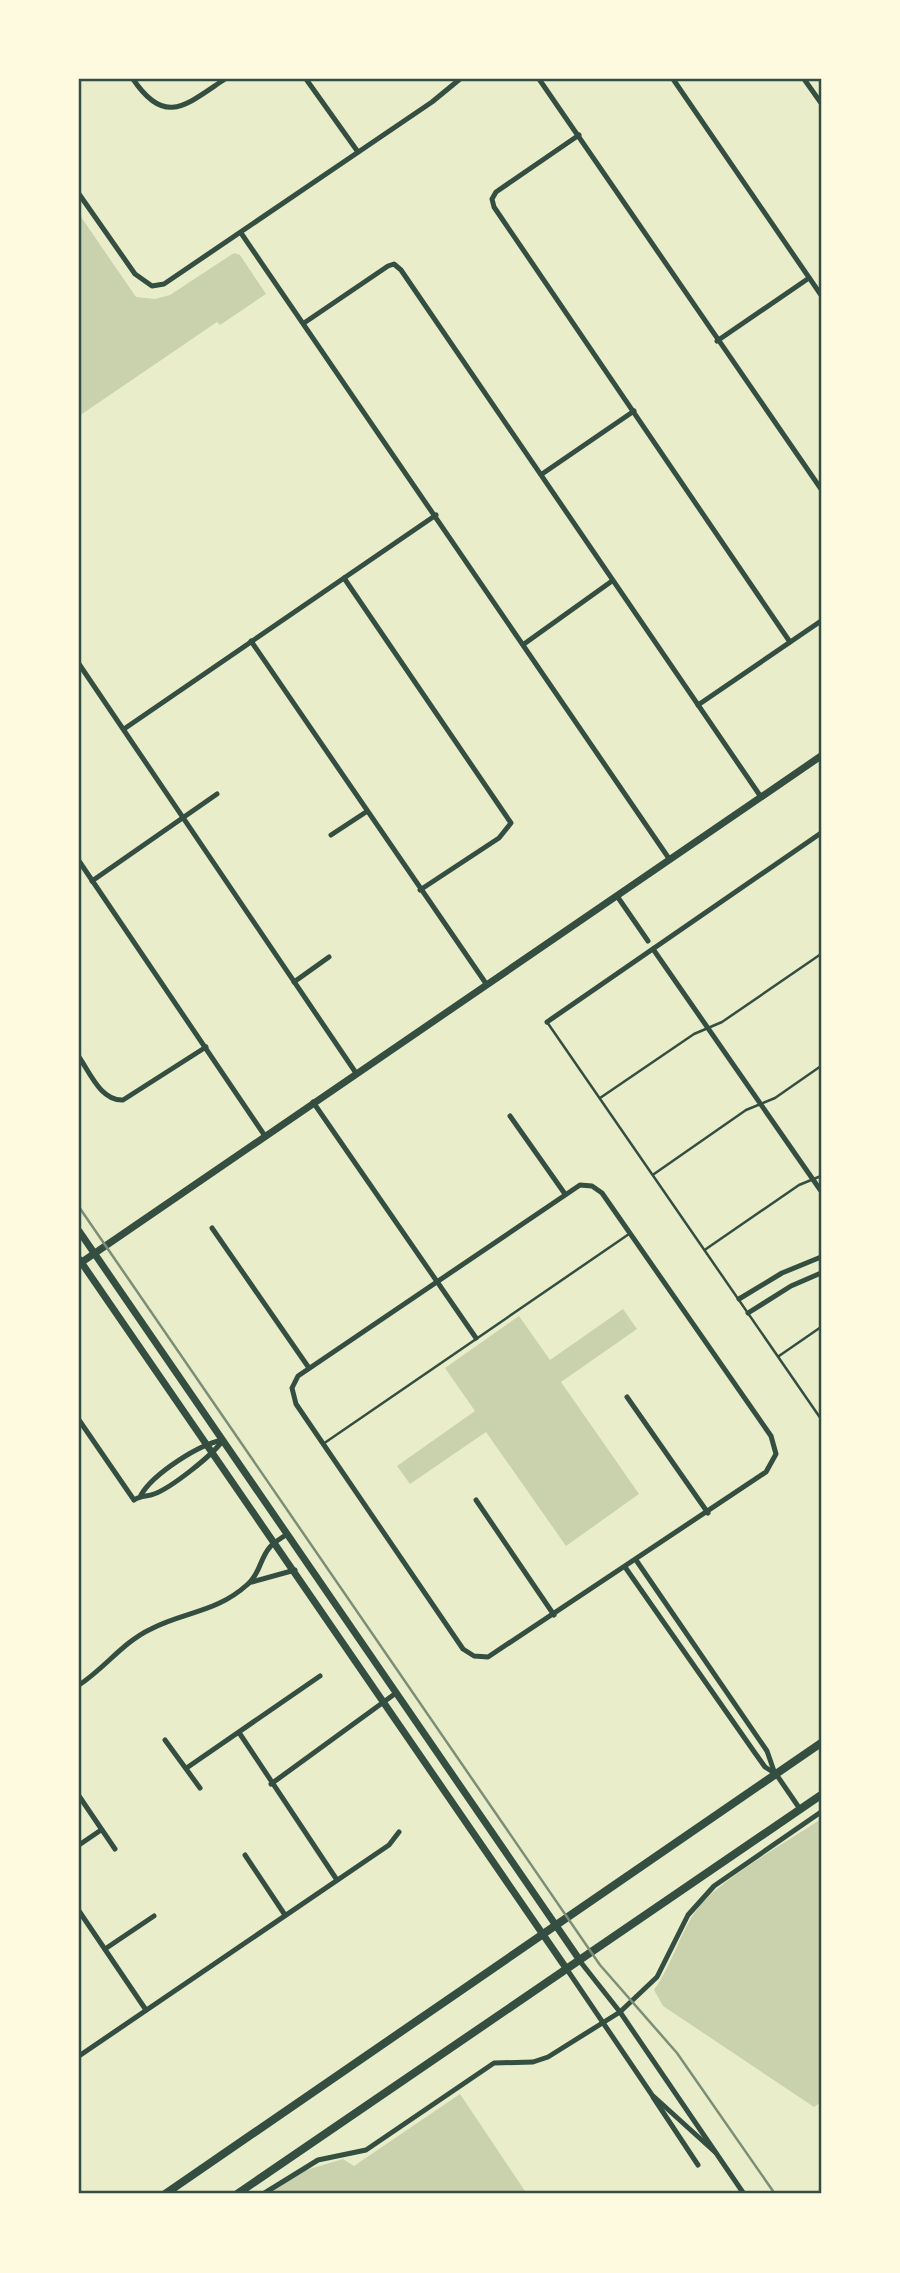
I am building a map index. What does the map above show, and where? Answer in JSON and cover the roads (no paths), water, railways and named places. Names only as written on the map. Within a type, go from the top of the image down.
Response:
[{"type":"main road","points":[[165,2194],[821,1743]]},
{"type":"main road","points":[[237,2194],[821,1795]]},
{"type":"street","points":[[133,79],[148,100],[158,107],[172,108],[193,100],[225,79]]},
{"type":"street","points":[[306,79],[358,152]]},
{"type":"street","points":[[79,194],[135,274],[152,286],[169,282],[460,79]]},
{"type":"street","points":[[540,79],[717,341],[821,489]]},
{"type":"street","points":[[673,79],[821,295]]},
{"type":"street","points":[[804,79],[821,103]]},
{"type":"street","points":[[579,135],[496,192],[492,199],[496,211],[790,642]]},
{"type":"street","points":[[241,233],[670,860]]},
{"type":"street","points":[[304,323],[388,266],[394,264],[407,276],[761,797]]},
{"type":"street","points":[[717,341],[809,278]]},
{"type":"street","points":[[542,474],[634,411]]},
{"type":"street","points":[[124,729],[436,515]]},
{"type":"street","points":[[344,578],[511,823],[499,838],[420,890]]},
{"type":"street","points":[[524,643],[612,580]]},
{"type":"street","points":[[698,705],[821,621]]},
{"type":"street","points":[[251,641],[486,985]]},
{"type":"street","points":[[79,664],[356,1073]]},
{"type":"street","points":[[698,2165],[295,1570],[80,1262],[821,756]]},
{"type":"street","points":[[92,881],[216,794]]},
{"type":"street","points":[[331,835],[366,812]]},
{"type":"street","points":[[547,1022],[821,833]]},
{"type":"street","points":[[79,861],[265,1136]]},
{"type":"street","points":[[617,896],[648,941]]},
{"type":"street","points":[[653,949],[821,1191]]},
{"type":"street","points":[[294,982],[329,957]]},
{"type":"street","points":[[79,1057],[103,1093],[115,1101],[123,1100],[205,1047]]},
{"type":"street","points":[[313,1102],[476,1338]]},
{"type":"street","points":[[510,1116],[565,1194]]},
{"type":"street","points":[[583,1185],[598,1190],[775,1444],[775,1460],[766,1472],[708,1513],[488,1657],[467,1652],[296,1404],[292,1392],[295,1380],[309,1368],[565,1194],[583,1185]]},
{"type":"street","points":[[212,1228],[309,1368]]},
{"type":"street","points":[[79,1231],[579,1959],[620,2012],[744,2194]]},
{"type":"street","points":[[739,1300],[782,1272],[821,1257]]},
{"type":"street","points":[[748,1313],[791,1286],[821,1273]]},
{"type":"street","points":[[627,1397],[708,1513]]},
{"type":"street","points":[[79,1420],[134,1500],[147,1485],[207,1443],[223,1440]]},
{"type":"street","points":[[141,1495],[154,1495],[214,1453],[223,1440]]},
{"type":"street","points":[[476,1500],[554,1615]]},
{"type":"street","points":[[249,1584],[260,1569],[269,1548],[287,1534]]},
{"type":"street","points":[[636,1560],[767,1751],[776,1774],[800,1810]]},
{"type":"street","points":[[625,1567],[765,1767],[776,1774]]},
{"type":"street","points":[[79,1685],[107,1665],[134,1639],[159,1625],[214,1608],[249,1584],[295,1570]]},
{"type":"street","points":[[188,1768],[320,1676]]},
{"type":"street","points":[[271,1784],[396,1693]]},
{"type":"street","points":[[240,1734],[337,1880]]},
{"type":"street","points":[[165,1740],[200,1788]]},
{"type":"street","points":[[79,1796],[114,1849]]},
{"type":"street","points":[[263,2194],[318,2160],[366,2150],[494,2063],[533,2062],[548,2057],[604,2023],[620,2012],[657,1977],[699,1899],[713,1886],[821,1812]]},
{"type":"street","points":[[79,1845],[101,1830]]},
{"type":"street","points":[[79,2056],[389,1845],[399,1832]]},
{"type":"street","points":[[245,1855],[285,1915]]},
{"type":"street","points":[[79,1911],[146,2010]]},
{"type":"street","points":[[105,1950],[153,1916]]},
{"type":"street","points":[[652,2095],[715,2152]]},
{"type":"lane","points":[[600,1098],[694,1034],[722,1022],[821,954]]},
{"type":"lane","points":[[547,1022],[821,1419]]},
{"type":"lane","points":[[652,1174],[746,1110],[821,1066]]},
{"type":"lane","points":[[705,1250],[799,1185],[821,1176]]},
{"type":"lane","points":[[323,1444],[630,1233]]},
{"type":"lane","points":[[779,1356],[821,1327]]},
{"type":"railway","points":[[79,1207],[600,1965],[677,2053],[775,2194]]}]
